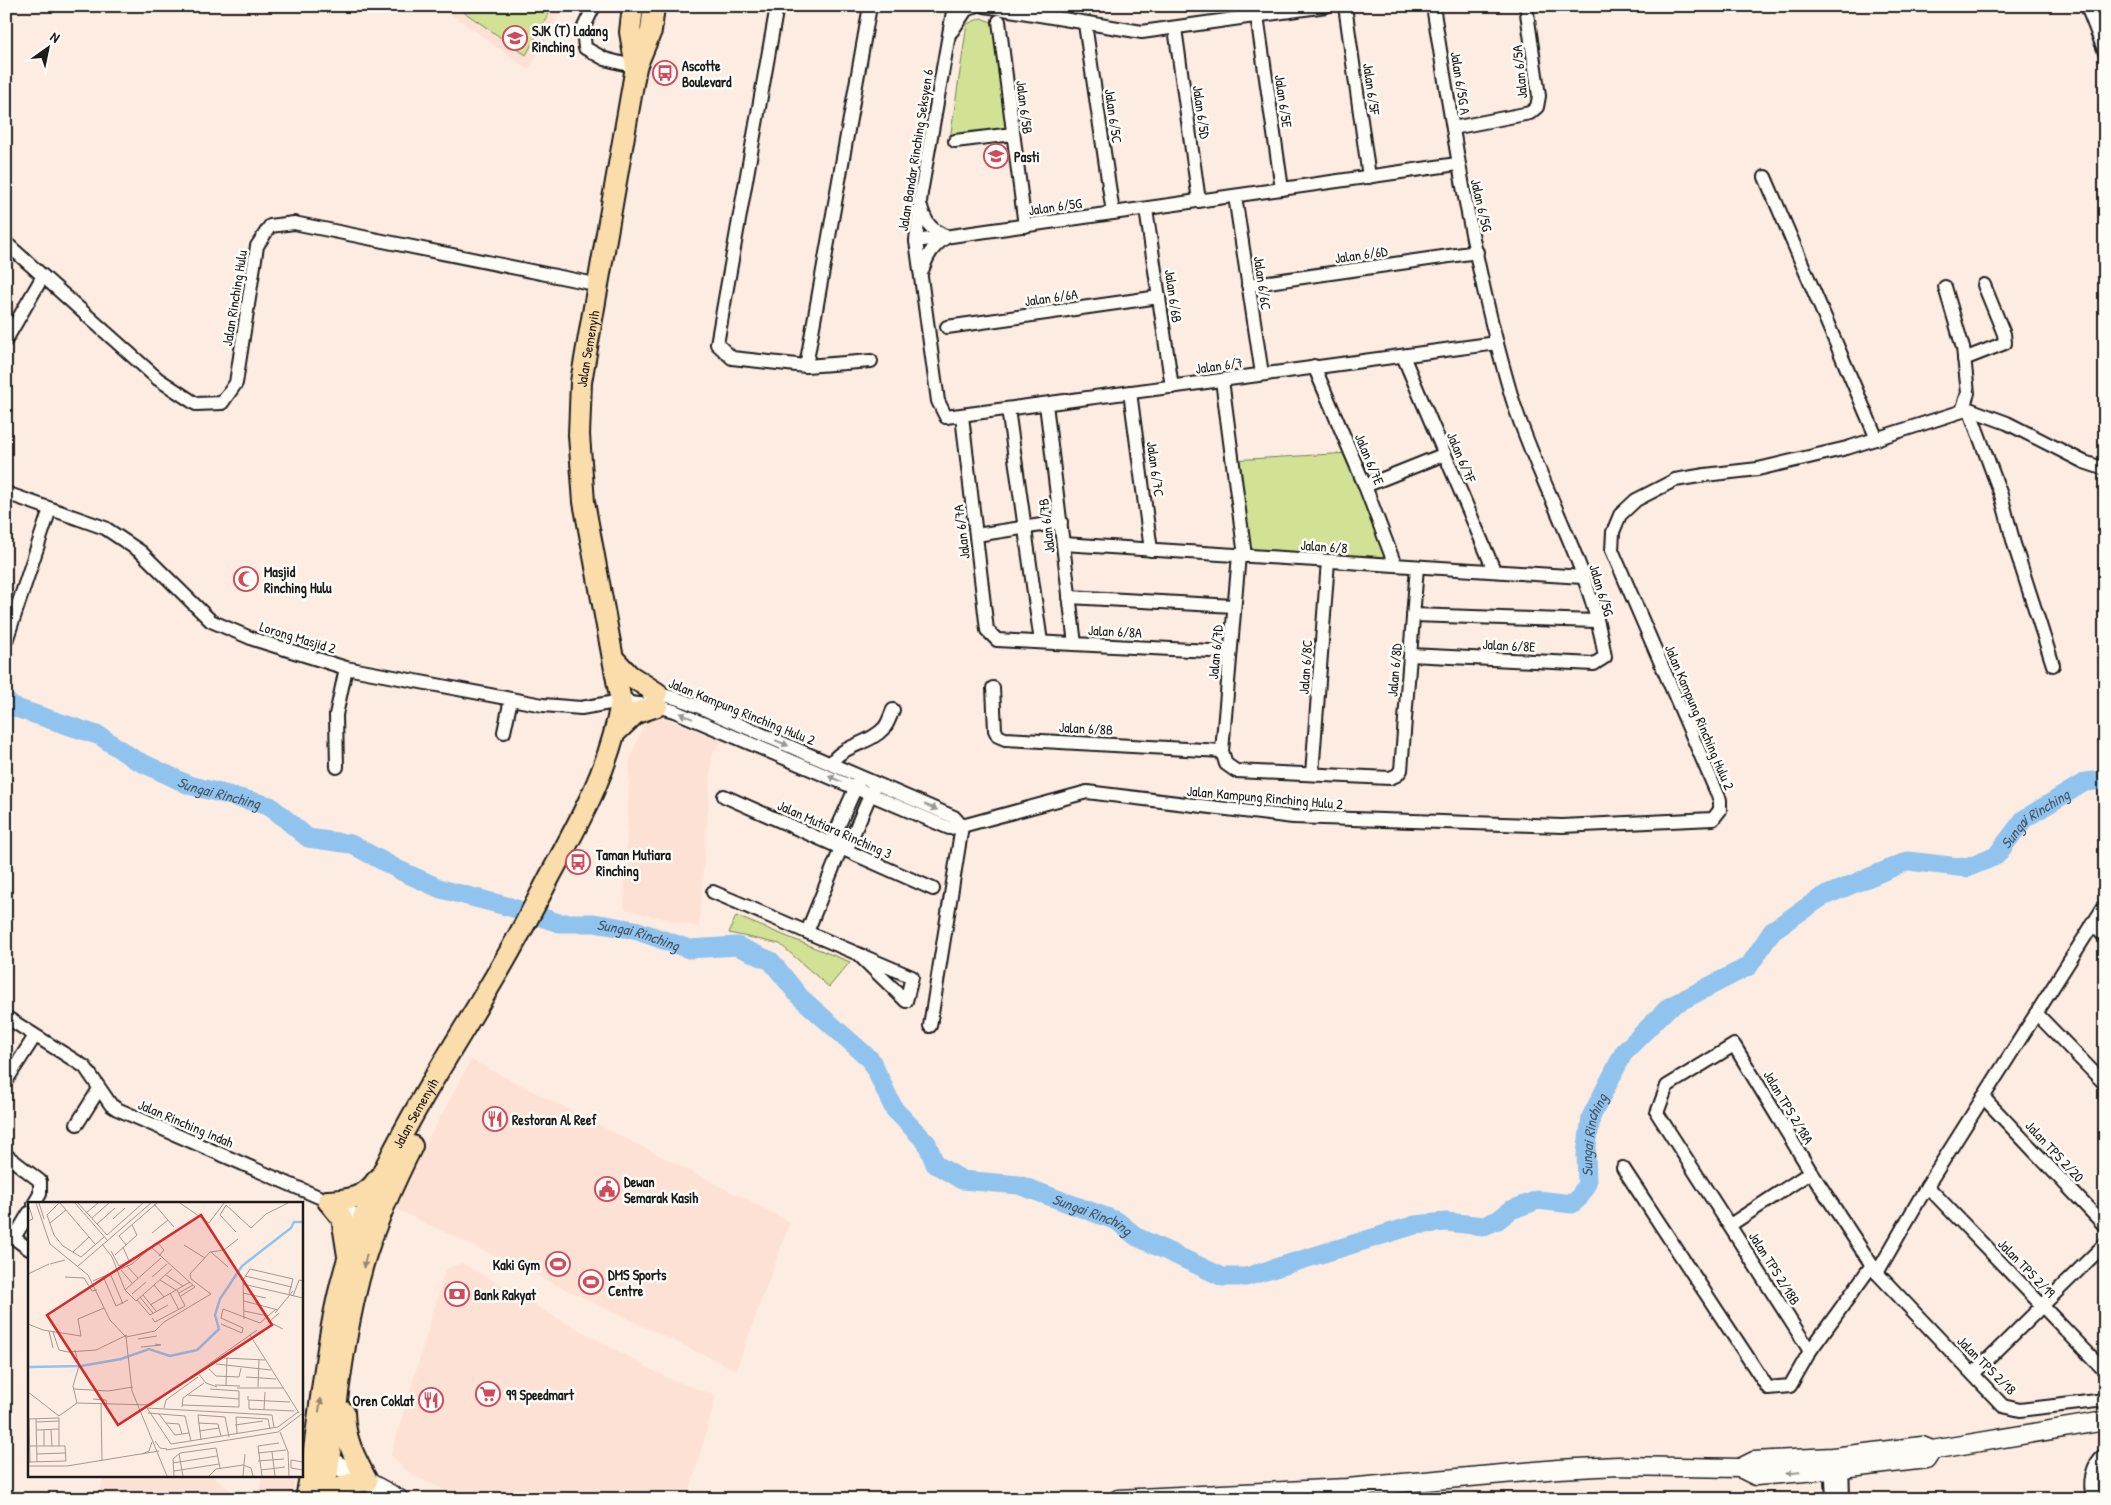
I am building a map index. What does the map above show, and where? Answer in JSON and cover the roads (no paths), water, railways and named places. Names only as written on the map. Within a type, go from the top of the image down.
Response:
[{"type":"main road","name":"Jalan Semenyih","points":[[633,6],[630,32],[636,67]]},
{"type":"main road","name":"Jalan Semenyih","points":[[324,1499],[314,1455],[343,1370],[350,1323],[364,1262],[370,1222],[387,1165],[453,1044],[522,931],[588,804],[607,758],[614,732],[616,702],[614,659],[584,502],[579,435],[581,382],[600,285],[636,67],[651,31],[654,6]]},
{"type":"main road","name":"Jalan Semenyih","points":[[607,758],[616,702],[608,632]]},
{"type":"main road","points":[[614,659],[657,700],[636,713],[614,732]]},
{"type":"main road","name":"Jalan Semenyih","points":[[306,1499],[334,1324],[348,1260],[370,1222],[387,1199],[464,1046],[494,978]]},
{"type":"main road","points":[[348,1260],[338,1200],[370,1191],[387,1165]]},
{"type":"main road","points":[[330,1499],[335,1490],[344,1484],[367,1481],[348,1444],[345,1433],[343,1370]]},
{"type":"street","points":[[594,6],[583,29],[586,48],[605,59],[636,67]]},
{"type":"street","points":[[777,6],[717,344],[732,358],[806,366],[871,361]]},
{"type":"street","points":[[806,366],[870,6]]},
{"type":"street","name":"Jalan Bandar Rinching Seksyen 6","points":[[946,417],[938,401],[916,241],[920,205],[954,6]]},
{"type":"street","points":[[948,38],[966,10],[975,6]]},
{"type":"street","points":[[985,6],[1142,32],[1326,6]]},
{"type":"street","name":"Jalan 6/5F","points":[[1345,6],[1369,177]]},
{"type":"street","name":"Jalan 6/5G A","points":[[1433,6],[1457,164]]},
{"type":"street","name":"Jalan 6/5A","points":[[1453,128],[1530,113],[1536,107],[1539,96],[1526,6]]},
{"type":"street","points":[[2087,6],[2105,52]]},
{"type":"street","name":"Jalan 6/5E","points":[[1257,16],[1282,189]]},
{"type":"street","name":"Jalan 6/5B","points":[[999,21],[1025,226]]},
{"type":"street","name":"Jalan 6/5C","points":[[1085,24],[1113,213]]},
{"type":"street","name":"Jalan 6/5D","points":[[1175,28],[1199,201]]},
{"type":"street","points":[[955,141],[1013,134]]},
{"type":"street","name":"Jalan 6/5G","points":[[916,241],[1457,164],[1497,343],[1513,400],[1583,577],[1604,657]]},
{"type":"street","points":[[1765,177],[1877,438]]},
{"type":"street","name":"Jalan 6/6C","points":[[1235,196],[1262,374]]},
{"type":"street","points":[[920,205],[925,222],[934,231],[948,237]]},
{"type":"street","name":"Jalan 6/6B","points":[[1146,208],[1172,387]]},
{"type":"street","name":"Jalan Rinching Hulu","points":[[6,243],[158,379],[196,404],[222,403],[236,383],[257,246],[270,226],[294,223],[600,285]]},
{"type":"street","points":[[921,274],[927,256],[934,245],[948,237]]},
{"type":"street","name":"Jalan 6/6D","points":[[1248,285],[1477,252]]},
{"type":"street","points":[[6,340],[43,276]]},
{"type":"street","points":[[1964,359],[2005,343],[2004,334],[1984,285]]},
{"type":"street","points":[[1945,287],[1964,359],[1968,393],[1965,410],[2001,495],[2014,544],[2053,665]]},
{"type":"street","name":"Jalan 6/6A","points":[[947,327],[1159,297]]},
{"type":"street","name":"Jalan 6/7","points":[[946,417],[1008,410],[1314,366],[1497,343]]},
{"type":"street","name":"Jalan 6/7F","points":[[1403,356],[1494,570]]},
{"type":"street","name":"Jalan 6/7E","points":[[1314,366],[1365,486],[1395,565]]},
{"type":"street","name":"Jalan 6/7D","points":[[1222,380],[1242,555],[1234,606],[1222,751]]},
{"type":"street","name":"Jalan 6/7C","points":[[1130,392],[1151,550]]},
{"type":"street","name":"Jalan 6/7B","points":[[1046,404],[1075,644]]},
{"type":"street","points":[[1008,410],[1041,642]]},
{"type":"street","points":[[1965,410],[2007,423],[2084,462],[2105,469]]},
{"type":"street","name":"Jalan Kampung Rinching Hulu 2","points":[[657,700],[872,789],[954,817],[962,826],[1087,792],[1293,817],[1562,826],[1713,819],[1720,810],[1720,800],[1612,550],[1613,532],[1620,515],[1636,500],[1676,480],[1705,474],[1758,469],[1877,438],[1965,410]]},
{"type":"street","name":"Jalan 6/7A","points":[[962,416],[988,630],[997,640]]},
{"type":"street","points":[[1365,486],[1445,454]]},
{"type":"street","name":"Lorong Masjid 2","points":[[6,493],[105,528],[141,552],[211,620],[253,639],[346,668],[511,700],[581,708],[616,702]]},
{"type":"street","points":[[6,641],[50,509]]},
{"type":"street","points":[[976,536],[1025,526],[1060,522]]},
{"type":"street","name":"Jalan 6/8","points":[[1063,544],[1583,577]]},
{"type":"street","name":"Jalan 6/8C","points":[[1312,774],[1328,561]]},
{"type":"street","name":"Jalan 6/8D","points":[[1312,774],[1390,778],[1397,776],[1401,770],[1417,566]]},
{"type":"street","points":[[1069,597],[1234,606]]},
{"type":"street","points":[[1414,614],[1596,621]]},
{"type":"street","name":"Jalan 6/8A","points":[[997,640],[1230,652]]},
{"type":"street","name":"Jalan 6/8E","points":[[1410,655],[1594,664],[1604,657]]},
{"type":"street","points":[[337,767],[336,715],[346,668]]},
{"type":"street","name":"Jalan 6/8B","points":[[993,688],[995,730],[998,736],[1005,739],[1222,751]]},
{"type":"street","points":[[504,732],[511,700]]},
{"type":"street","name":"Jalan Kampung Rinching Hulu 2","points":[[616,702],[657,700],[690,704],[831,764],[858,782]]},
{"type":"street","points":[[831,764],[836,754],[863,743],[884,728],[893,710]]},
{"type":"street","points":[[1222,751],[1226,764],[1236,771],[1312,774]]},
{"type":"street","points":[[841,848],[834,836],[858,782]]},
{"type":"street","points":[[807,932],[841,848],[850,844],[872,789]]},
{"type":"street","name":"Jalan Mutiara Rinching 3","points":[[724,796],[934,889]]},
{"type":"street","points":[[930,1026],[962,826]]},
{"type":"street","points":[[713,892],[858,954]]},
{"type":"street","points":[[1623,1168],[1768,1388],[1790,1386],[1810,1351],[1874,1269],[2105,905]]},
{"type":"street","points":[[2092,923],[2105,937]]},
{"type":"street","points":[[2036,1013],[2105,1084]]},
{"type":"street","name":"Jalan Rinching Indah","points":[[6,1017],[85,1067],[99,1089],[117,1109],[338,1200],[370,1222]]},
{"type":"street","points":[[6,1081],[35,1036]]},
{"type":"street","name":"Jalan TPS 2/18A","points":[[1657,1112],[1667,1086],[1734,1045],[1811,1172],[1874,1269]]},
{"type":"street","points":[[77,1124],[99,1089]]},
{"type":"street","name":"Jalan TPS 2/20","points":[[1983,1097],[2105,1226]]},
{"type":"street","name":"Jalan TPS 2/18B","points":[[1657,1112],[1810,1351]]},
{"type":"street","points":[[6,1155],[40,1181],[40,1194],[35,1202]]},
{"type":"street","points":[[1730,1225],[1811,1172]]},
{"type":"street","name":"Jalan TPS 2/19","points":[[1927,1186],[2044,1306],[2105,1372]]},
{"type":"street","points":[[28,1214],[10,1235],[28,1248]]},
{"type":"street","points":[[1973,1374],[2105,1244]]},
{"type":"street","name":"Jalan TPS 2/18","points":[[1874,1269],[2003,1406],[2020,1410],[2105,1400]]},
{"type":"street","points":[[1118,1499],[1347,1488],[1558,1469],[1618,1466],[1740,1468],[1756,1476],[1836,1463],[1904,1455],[1926,1459],[1932,1450],[2105,1420]]},
{"type":"street","points":[[314,1455],[399,1499]]},
{"type":"street","points":[[2094,1499],[2090,1488],[2101,1457]]},
{"type":"street","points":[[1833,1499],[1836,1463]]},
{"type":"street","points":[[1836,1463],[1842,1499]]},
{"type":"waterway","name":"Sungai Rinching","points":[[6,701],[13,707],[100,736],[134,759],[189,785],[270,806],[308,838],[351,844],[399,870],[441,889],[510,907],[559,923],[594,923],[635,930],[689,949],[737,946],[771,961],[800,997],[871,1060],[894,1109],[927,1143],[935,1164],[962,1180],[1019,1185],[1117,1221],[1137,1237],[1223,1277],[1246,1277],[1415,1225],[1446,1222],[1484,1226],[1498,1220],[1511,1210],[1538,1200],[1572,1204],[1579,1198],[1587,1183],[1586,1154],[1591,1117],[1624,1052],[1669,1007],[1749,966],[1773,930],[1822,897],[1908,861],[1967,868],[1996,856],[2024,819],[2085,782],[2105,780]]},
{"type":"place","name":"SJK (T) Ladang Rinching","points":[[515,38]]},
{"type":"place","name":"Ascotte Boulevard","points":[[665,73]]},
{"type":"place","name":"Pasti","points":[[996,156]]},
{"type":"place","name":"Masjid Rinching Hulu","points":[[246,579]]},
{"type":"place","name":"Taman Mutiara Rinching","points":[[578,862]]},
{"type":"place","name":"Restoran Al Reef","points":[[495,1119]]},
{"type":"place","name":"Dewan Semarak Kasih","points":[[607,1189]]},
{"type":"place","name":"Kaki Gym","points":[[558,1264]]},
{"type":"place","name":"DMS Sports Centre","points":[[591,1282]]},
{"type":"place","name":"Bank Rakyat","points":[[457,1294]]},
{"type":"place","name":"99 Speedmart","points":[[488,1394]]},
{"type":"place","name":"Oren Coklat","points":[[431,1400]]}]
